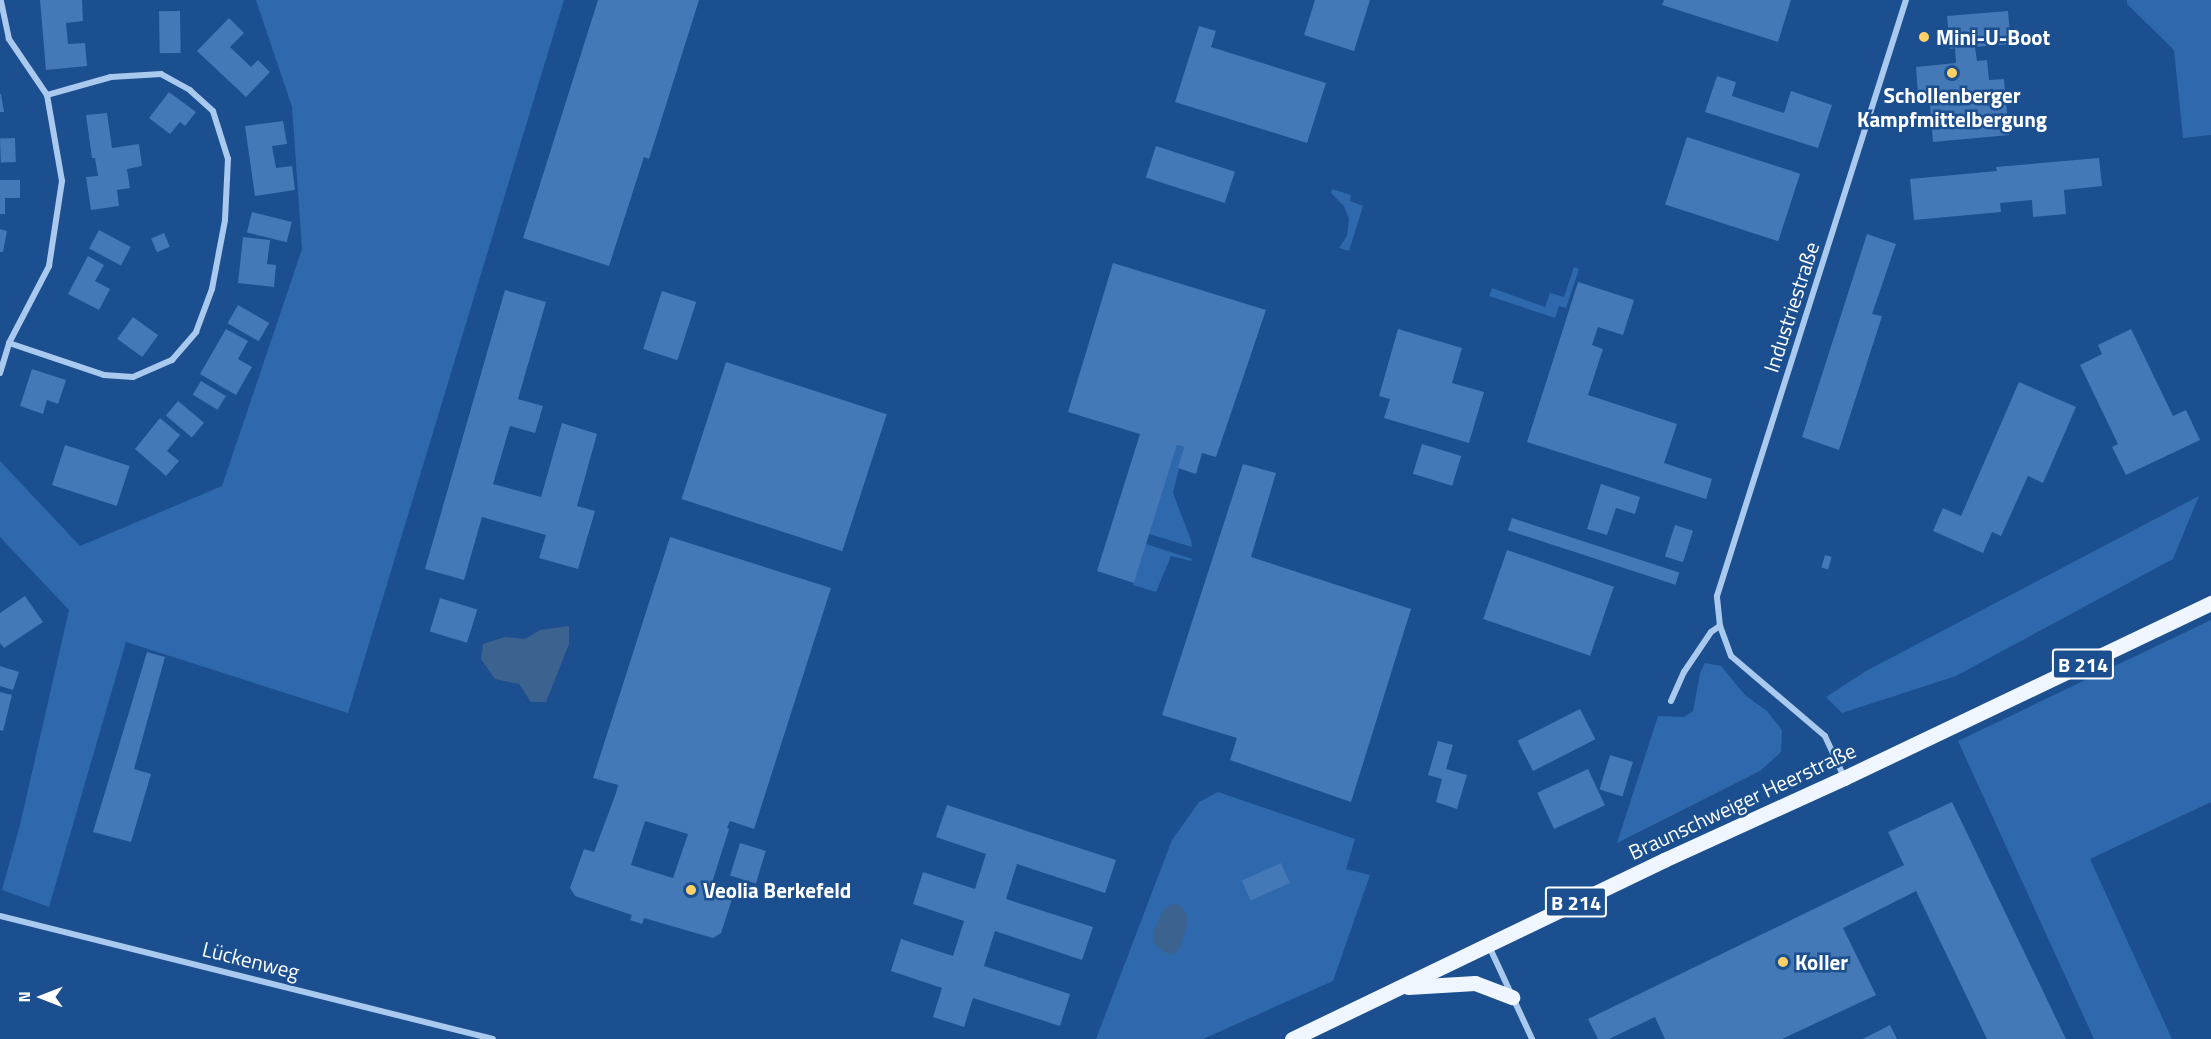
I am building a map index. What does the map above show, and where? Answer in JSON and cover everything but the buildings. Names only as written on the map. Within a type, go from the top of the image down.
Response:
[{"type":"main road","name":"Braunschweiger Heerstraße","points":[[1292,1039],[1664,860],[1844,778],[2211,603]]},
{"type":"main road","points":[[1396,988],[1475,983],[1512,997]]},
{"type":"street","points":[[0,373],[9,343],[48,266],[62,181],[47,95],[9,39],[1,0]]},
{"type":"street","name":"Industriestraße","points":[[1844,778],[1826,736],[1731,656],[1720,626],[1717,596],[1906,0]]},
{"type":"street","points":[[9,343],[104,375],[133,377],[172,360],[196,332],[212,289],[225,220],[228,159],[213,111],[190,90],[161,74],[111,76],[47,95]]},
{"type":"street","points":[[1671,701],[1684,672],[1711,632],[1720,626]]},
{"type":"street","name":"Lückenweg","points":[[0,916],[493,1039]]},
{"type":"street","points":[[1488,944],[1532,1039]]},
{"type":"shaded area","points":[[256,0],[564,0],[348,713],[126,642],[49,907],[2,890],[20,825],[69,610],[0,537],[0,461],[80,546],[222,486],[302,249],[292,107]]},
{"type":"shaded area","points":[[2127,0],[2211,0],[2211,135],[2183,138],[2174,50],[2127,4]]},
{"type":"shaded area","points":[[1332,189],[1351,195],[1350,201],[1363,206],[1349,251],[1339,248],[1347,236],[1349,219],[1344,206],[1331,193]]},
{"type":"shaded area","points":[[1574,267],[1579,269],[1566,308],[1559,306],[1555,318],[1489,296],[1492,288],[1545,307],[1550,293],[1564,297]]},
{"type":"shaded area","points":[[1177,445],[1184,447],[1173,493],[1192,547],[1149,534]]},
{"type":"shaded area","points":[[2199,496],[2173,559],[1956,676],[1842,713],[1826,697],[1866,671]]},
{"type":"shaded area","points":[[1146,544],[1192,559],[1191,561],[1171,556],[1156,592],[1133,585]]},
{"type":"shaded area","points":[[2211,620],[2211,802],[2090,859],[2172,1039],[2094,1039],[1958,741]]},
{"type":"shaded area","points":[[569,626],[569,644],[546,702],[531,702],[519,684],[495,679],[481,659],[483,644],[505,637],[525,639],[540,630]]},
{"type":"shaded area","points":[[1705,663],[1721,666],[1745,695],[1767,711],[1782,730],[1781,752],[1760,771],[1617,843],[1658,716],[1684,717],[1693,711],[1700,673]]},
{"type":"shaded area","points":[[1218,792],[1355,839],[1346,869],[1370,875],[1333,981],[1203,1039],[1096,1039],[1172,840],[1199,802]]},
{"type":"shaded area","points":[[1174,903],[1182,907],[1187,915],[1187,925],[1181,946],[1174,954],[1167,954],[1154,944],[1153,933],[1163,910]]},
{"type":"place","name":"Mini-U-Boot","points":[[1924,37]]},
{"type":"place","name":"Schollenberger Kampfmittelbergung","points":[[1952,73]]},
{"type":"place","name":"Veolia Berkefeld","points":[[691,890]]},
{"type":"place","name":"Koller","points":[[1783,962]]}]
